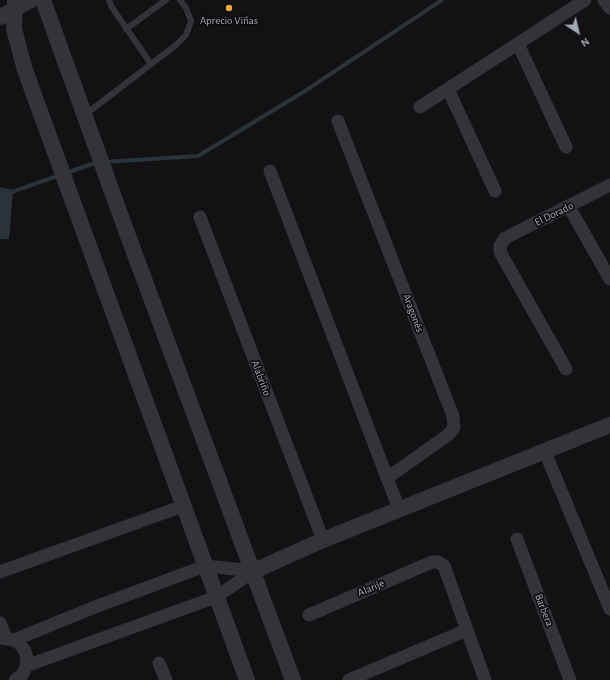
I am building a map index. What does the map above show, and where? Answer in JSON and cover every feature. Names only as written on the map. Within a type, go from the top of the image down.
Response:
[{"type":"street","points":[[31,0],[10,9],[25,70],[247,680]]},
{"type":"street","points":[[43,0],[84,115],[254,571],[293,680]]},
{"type":"street","points":[[420,107],[585,0]]},
{"type":"street","points":[[604,0],[610,8]]},
{"type":"street","points":[[518,44],[566,147]]},
{"type":"street","points":[[448,89],[495,191]]},
{"type":"street","name":"Aragonés","points":[[338,121],[453,416],[454,428],[448,435],[387,478]]},
{"type":"street","points":[[270,172],[399,509]]},
{"type":"street","name":"El Dorado","points":[[566,369],[500,252],[500,246],[505,238],[570,207],[610,185]]},
{"type":"street","points":[[570,207],[610,279]]},
{"type":"street","name":"Alabriño","points":[[200,217],[323,540]]},
{"type":"street","points":[[26,666],[216,598],[254,571],[323,540],[610,425]]},
{"type":"street","points":[[545,452],[610,609]]},
{"type":"street","points":[[0,572],[183,506]]},
{"type":"street","name":"Barbera","points":[[517,539],[570,680]]},
{"type":"street","name":"Alarije","points":[[310,615],[432,562],[438,562],[444,566],[467,630]]},
{"type":"street","points":[[7,638],[205,566],[254,571]]},
{"type":"street","points":[[0,623],[7,638],[20,644],[25,651],[27,658],[26,666],[22,674],[15,680]]},
{"type":"street","points":[[349,680],[467,630],[485,680]]},
{"type":"street","points":[[159,663],[166,680]]},
{"type":"lane","points":[[109,0],[111,6],[126,29],[151,64]]},
{"type":"lane","points":[[126,29],[166,0]]},
{"type":"lane","points":[[84,115],[151,64],[186,35],[191,21],[186,8],[180,0]]},
{"type":"shaded area","points":[[0,187],[13,190],[9,239],[0,239]]},
{"type":"waterway","points":[[104,162],[198,156],[305,91],[442,0]]},
{"type":"waterway","points":[[66,173],[98,162]]},
{"type":"waterway","points":[[0,196],[60,175]]},
{"type":"place","name":"Aprecio Viñas","points":[[229,8]]}]
